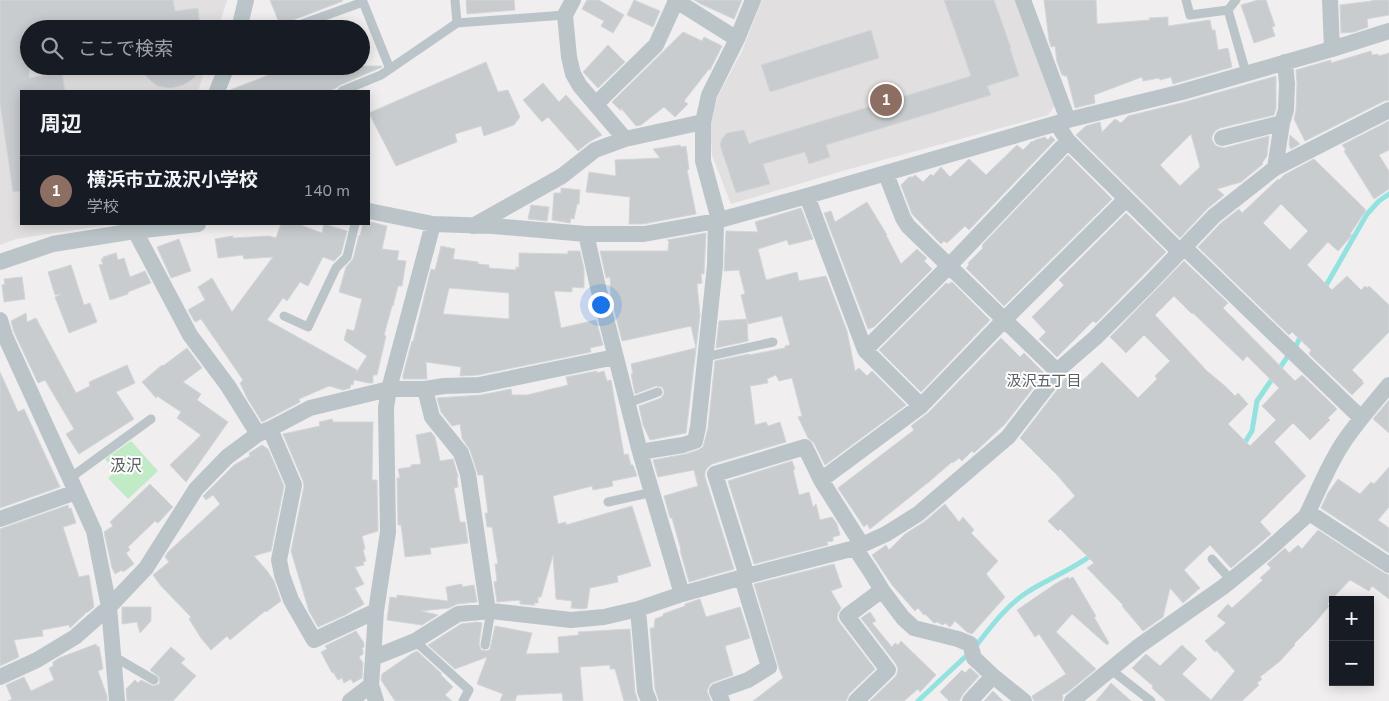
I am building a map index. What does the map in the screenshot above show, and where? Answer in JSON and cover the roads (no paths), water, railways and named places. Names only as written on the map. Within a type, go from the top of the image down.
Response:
[{"type":"street","points":[[240,20],[246,0]]},
{"type":"street","points":[[573,0],[565,15],[569,58],[573,74],[580,86],[625,139]]},
{"type":"street","points":[[596,104],[656,45],[676,0],[737,38]]},
{"type":"street","points":[[640,452],[683,446],[695,440],[698,427],[715,265],[717,220],[703,161],[703,122],[709,95],[753,0]]},
{"type":"street","points":[[1023,0],[1068,141],[1126,199],[1361,418]]},
{"type":"street","points":[[1330,0],[1332,49]]},
{"type":"street","points":[[370,211],[433,224],[493,226],[586,234],[644,234],[717,220],[807,196],[1063,122],[1182,92],[1389,31]]},
{"type":"street","points":[[1275,168],[1282,123],[1286,110],[1287,84],[1285,62]]},
{"type":"street","points":[[217,90],[223,75]]},
{"type":"street","points":[[373,658],[415,641],[458,614],[489,611],[571,620],[604,617],[858,546],[886,534],[918,514],[1008,437],[1058,371],[1108,324],[1214,216],[1275,168],[1389,110]]},
{"type":"street","points":[[473,226],[562,176],[595,150],[625,139],[703,122]]},
{"type":"street","points":[[1222,138],[1282,123]]},
{"type":"street","points":[[865,350],[949,266],[1068,141]]},
{"type":"street","points":[[886,174],[908,226],[1058,371]]},
{"type":"street","points":[[807,196],[865,350],[921,406]]},
{"type":"street","points":[[821,480],[921,406],[1004,320],[1126,199]]},
{"type":"street","points":[[376,701],[371,685],[376,611],[388,532],[386,408],[389,389],[433,224]]},
{"type":"street","points":[[0,262],[53,244],[190,225]]},
{"type":"street","points":[[135,232],[190,335],[264,431],[294,485],[279,560],[291,600],[314,640],[376,611]]},
{"type":"street","points":[[586,234],[640,452],[682,594]]},
{"type":"street","points":[[0,320],[4,336],[94,531],[108,607],[117,701]]},
{"type":"street","points":[[0,677],[37,660],[75,637],[108,607],[146,568],[196,489],[227,457],[264,431],[310,408],[389,389],[425,389],[444,386],[479,385],[616,357]]},
{"type":"street","points":[[1072,701],[1139,646],[1231,580],[1305,517],[1338,452],[1361,418],[1389,385]]},
{"type":"street","points":[[425,389],[432,417],[461,454],[468,474],[489,611]]},
{"type":"street","points":[[722,701],[717,690],[748,680],[768,666],[745,577],[715,474],[805,447],[871,572],[903,618],[914,628],[958,639],[970,644],[974,658],[1024,701]]},
{"type":"street","points":[[0,519],[73,485]]},
{"type":"street","points":[[1308,512],[1389,565]]},
{"type":"street","points":[[856,701],[888,670],[848,616],[882,590]]},
{"type":"street","points":[[638,609],[645,691],[649,701]]},
{"type":"street","points":[[970,701],[993,676]]},
{"type":"street","points":[[350,701],[371,685]]},
{"type":"lane","points":[[455,0],[457,22]]},
{"type":"lane","points":[[1186,0],[1190,16],[1228,10],[1236,0]]},
{"type":"lane","points":[[313,20],[363,2],[390,69]]},
{"type":"lane","points":[[1228,10],[1246,73]]},
{"type":"lane","points":[[344,90],[381,75],[457,22],[565,15]]},
{"type":"lane","points":[[284,316],[308,327],[336,268],[347,257],[355,225]]},
{"type":"lane","points":[[705,357],[774,342]]},
{"type":"lane","points":[[628,404],[658,392]]},
{"type":"lane","points":[[73,485],[151,419]]},
{"type":"lane","points":[[608,502],[653,492]]},
{"type":"lane","points":[[1212,559],[1231,580]]},
{"type":"lane","points":[[485,645],[489,611]]},
{"type":"lane","points":[[415,641],[469,690],[463,701]]},
{"type":"lane","points":[[113,655],[154,680]]},
{"type":"lane","points":[[1110,669],[1151,701]]},
{"type":"waterway","points":[[1324,289],[1367,214],[1379,201],[1389,194]]},
{"type":"waterway","points":[[1296,346],[1302,333]]},
{"type":"waterway","points":[[1242,447],[1252,431],[1257,401],[1288,356]]},
{"type":"waterway","points":[[975,647],[999,618],[1019,598],[1093,554]]},
{"type":"waterway","points":[[918,701],[965,657]]},
{"type":"place","name":"横浜市立汲沢小学校","points":[[886,100]]},
{"type":"district","name":"汲沢五丁目","points":[[1044,381]]},
{"type":"district","name":"汲沢","points":[[126,466]]}]
